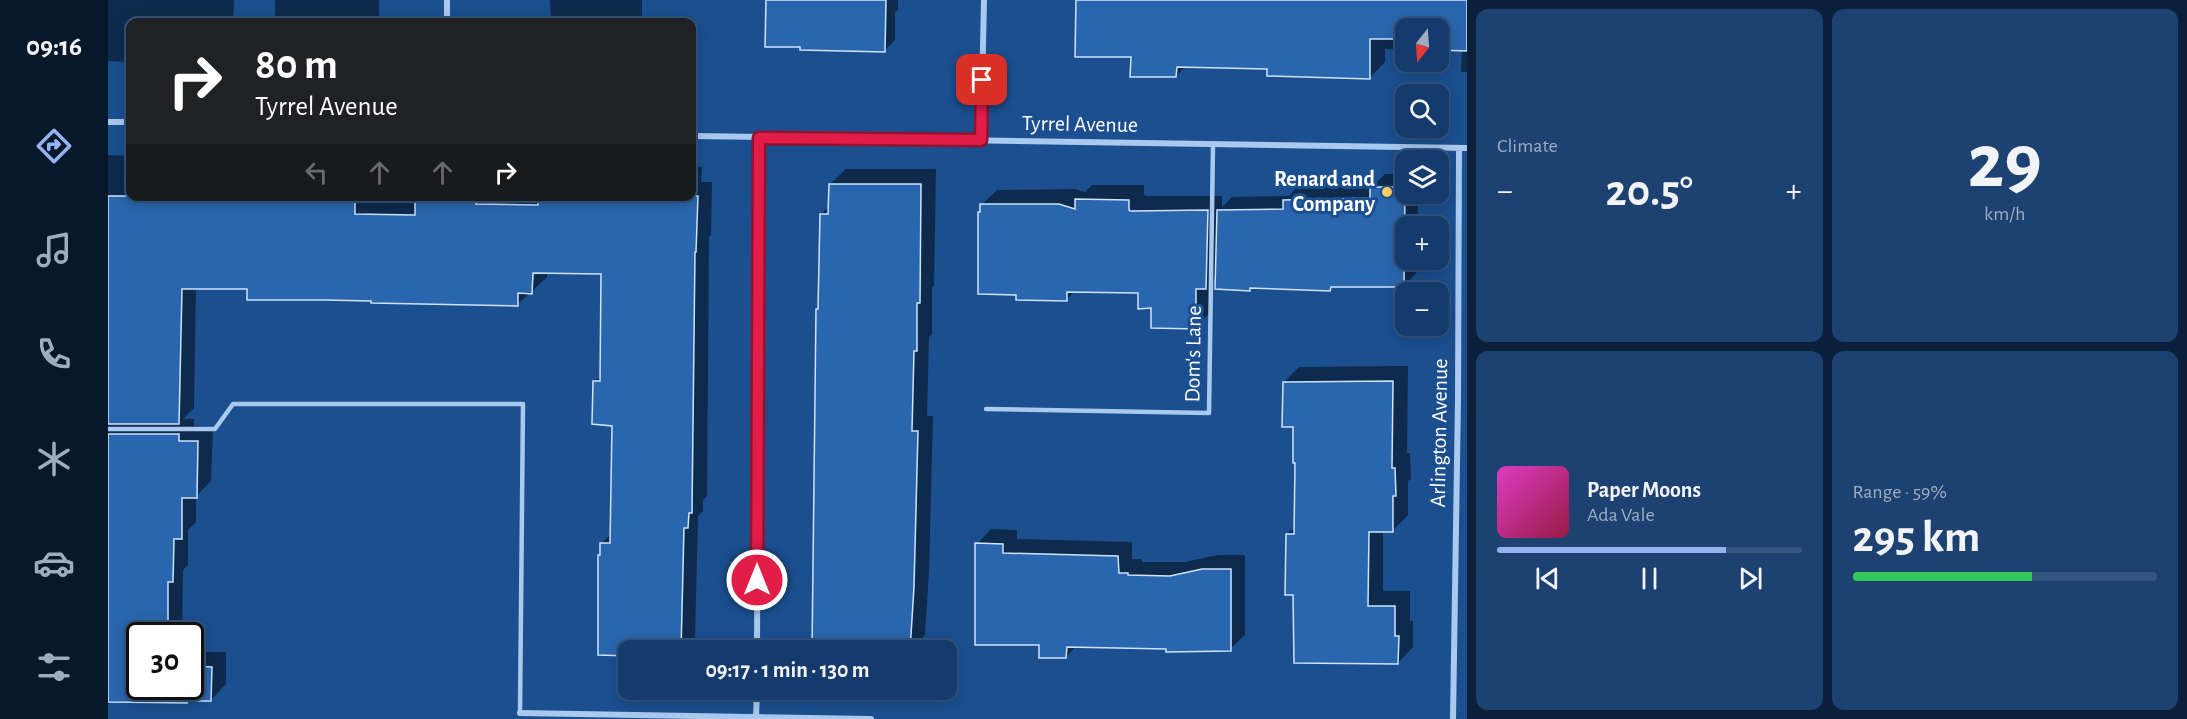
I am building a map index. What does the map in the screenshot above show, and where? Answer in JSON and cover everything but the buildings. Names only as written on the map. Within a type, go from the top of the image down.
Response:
[{"type":"street","points":[[447,0],[447,18]]},
{"type":"street","points":[[981,140],[984,0]]},
{"type":"street","points":[[108,122],[126,122]]},
{"type":"street","name":"Tyrrel Avenue","points":[[696,136],[1467,148]]},
{"type":"street","points":[[757,640],[759,138]]},
{"type":"street","name":"Arlington Avenue","points":[[1453,719],[1458,387],[1458,148]]},
{"type":"street","points":[[756,718],[757,700]]},
{"type":"street","points":[[520,713],[871,719]]},
{"type":"lane","name":"Dom's Lane","points":[[986,409],[1209,413],[1213,145]]},
{"type":"lane","points":[[108,429],[215,429],[233,404],[523,404],[520,713]]},
{"type":"place","name":"Renard and Company","points":[[1387,192]]},
{"type":"route","points":[[757,580],[759,138],[981,140],[982,80]]}]
